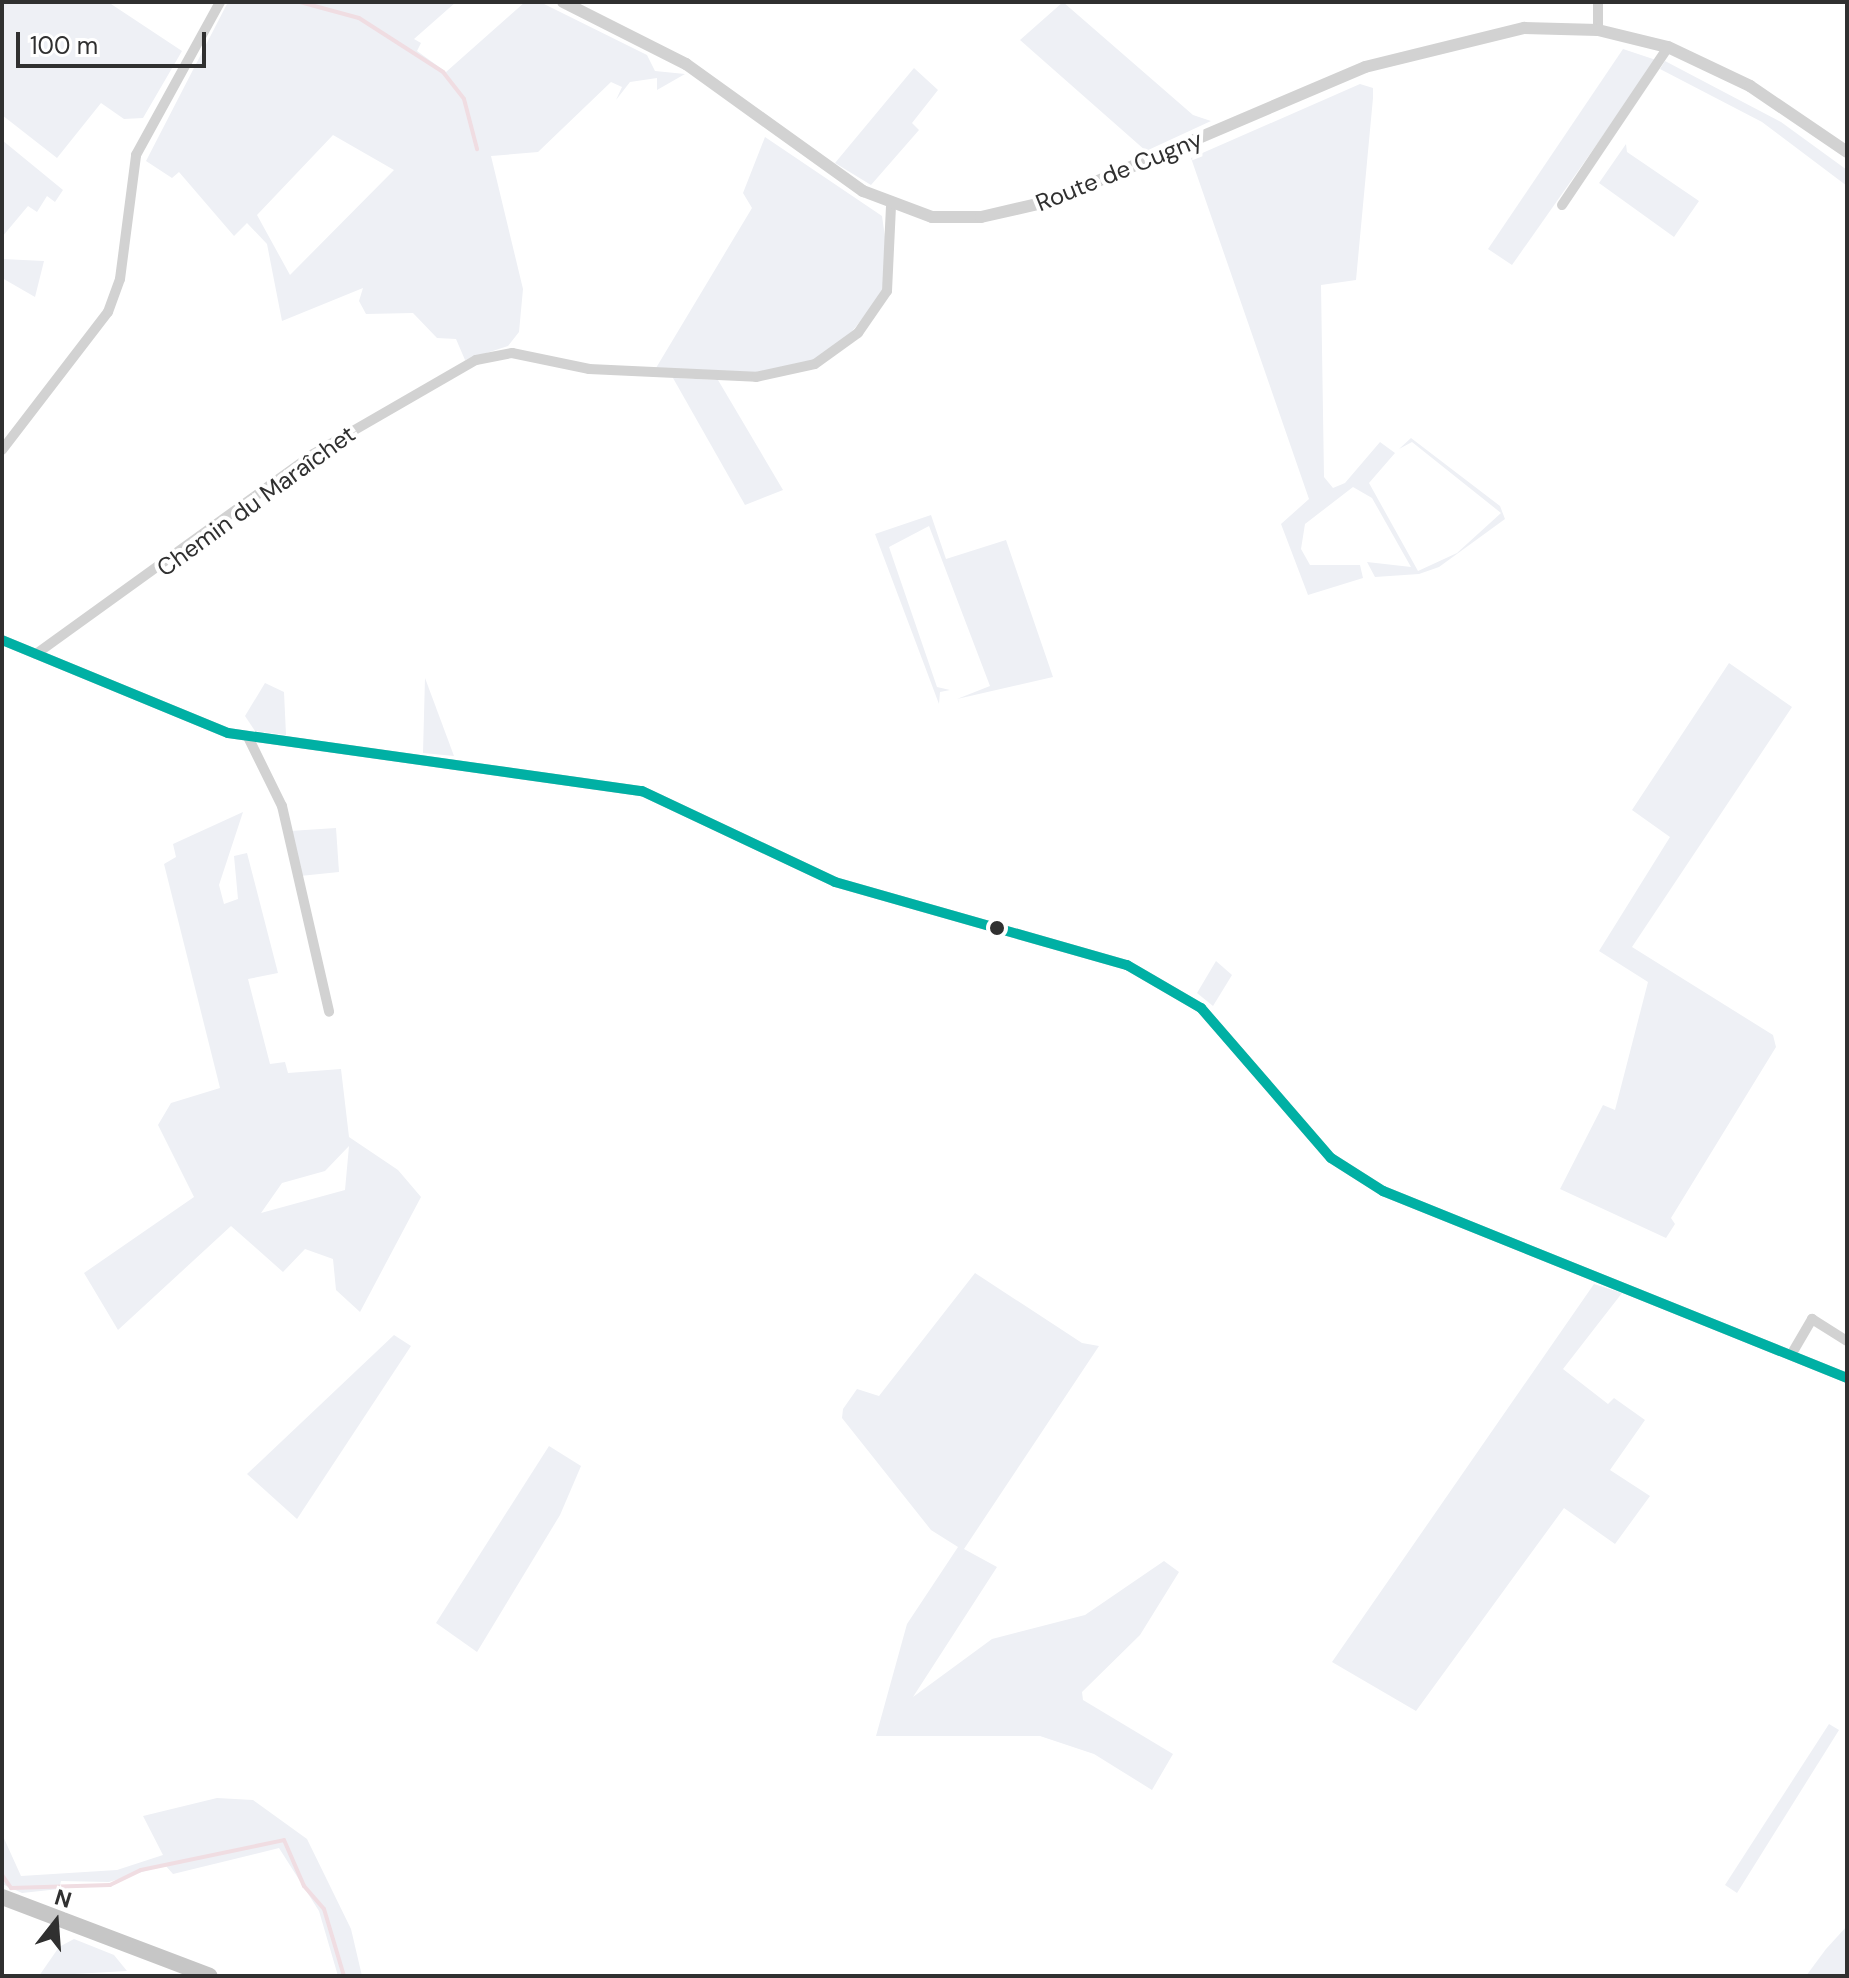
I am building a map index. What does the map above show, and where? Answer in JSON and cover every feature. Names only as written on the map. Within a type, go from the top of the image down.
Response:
[{"type":"main road","points":[[2,1897],[210,1976]]},
{"type":"street","points":[[2,450],[113,303],[136,155],[220,2]]},
{"type":"street","name":"Route de Cugny","points":[[563,2],[672,55],[891,207],[957,219],[1021,210],[1395,56],[1514,29],[1598,30],[1668,47],[1750,86],[1847,152]]},
{"type":"street","points":[[1598,2],[1598,30]]},
{"type":"street","points":[[1562,205],[1668,47]]},
{"type":"street","name":"Chemin du Maraîchet","points":[[36,654],[313,454],[476,360],[512,353],[589,369],[741,377],[815,364],[858,333],[887,291],[891,207]]},
{"type":"street","points":[[2,640],[248,737],[630,787],[835,882],[1127,965],[1214,1019],[1314,1141],[1356,1176],[1403,1201],[1846,1377]]},
{"type":"street","points":[[248,737],[282,806],[329,1012]]},
{"type":"street","points":[[1791,1355],[1812,1319],[1847,1341]]},
{"type":"shaded area","points":[[2,2],[108,2],[182,51],[143,118],[124,119],[101,103],[57,158],[2,115]]},
{"type":"shaded area","points":[[228,2],[456,2],[414,39],[421,43],[417,51],[446,72],[525,2],[540,2],[647,55],[655,71],[685,74],[657,90],[657,78],[630,82],[616,100],[622,87],[611,82],[538,152],[491,156],[523,289],[519,332],[508,346],[465,360],[456,339],[437,338],[413,313],[366,314],[359,301],[363,288],[282,321],[267,244],[247,223],[234,236],[179,172],[172,178],[146,161]],"holes":[[[333,135],[394,170],[290,275],[257,215]]]},
{"type":"shaded area","points":[[1063,2],[1193,115],[1211,121],[1146,151],[1020,40]]},
{"type":"shaded area","points":[[1623,49],[1656,60],[1512,265],[1488,249]]},
{"type":"shaded area","points":[[1665,61],[1781,122],[1847,170],[1847,186],[1762,122],[1660,69]]},
{"type":"shaded area","points":[[914,68],[938,90],[912,123],[919,130],[871,185],[835,163]]},
{"type":"shaded area","points":[[1360,84],[1373,88],[1373,98],[1356,280],[1321,285],[1324,477],[1333,488],[1345,483],[1380,442],[1395,453],[1369,483],[1418,571],[1457,553],[1501,513],[1412,442],[1399,449],[1411,438],[1500,506],[1505,519],[1439,567],[1419,574],[1375,577],[1367,562],[1411,567],[1372,498],[1353,487],[1305,524],[1301,549],[1310,565],[1360,565],[1363,578],[1308,595],[1281,524],[1309,499],[1191,158]]},
{"type":"shaded area","points":[[765,137],[882,216],[888,258],[881,295],[850,334],[813,361],[762,373],[656,368],[752,208],[743,193]]},
{"type":"shaded area","points":[[2,140],[63,190],[55,202],[47,196],[37,212],[28,206],[2,237]]},
{"type":"shaded area","points":[[1626,144],[1627,152],[1699,201],[1674,237],[1599,183]]},
{"type":"shaded area","points":[[2,259],[44,261],[35,297],[2,278]]},
{"type":"shaded area","points":[[673,378],[718,380],[783,490],[745,505]]},
{"type":"shaded area","points":[[931,515],[946,559],[1006,540],[1053,677],[957,699],[990,686],[929,526],[889,547],[937,687],[950,690],[940,692],[939,704],[875,534]]},
{"type":"shaded area","points":[[1729,663],[1792,707],[1632,947],[1773,1035],[1776,1047],[1671,1218],[1675,1224],[1666,1238],[1560,1189],[1603,1105],[1615,1110],[1648,982],[1599,951],[1670,837],[1632,810]]},
{"type":"shaded area","points":[[425,678],[454,756],[423,753]]},
{"type":"shaded area","points":[[265,683],[284,692],[286,735],[255,731],[245,716]]},
{"type":"shaded area","points":[[243,812],[219,885],[224,904],[238,899],[234,856],[247,853],[278,973],[248,979],[270,1064],[285,1062],[288,1073],[341,1069],[349,1137],[398,1170],[421,1197],[360,1312],[336,1290],[333,1259],[305,1249],[283,1272],[231,1226],[118,1330],[84,1273],[194,1197],[158,1125],[171,1103],[220,1088],[164,864],[176,857],[173,844]],"holes":[[[349,1146],[345,1190],[261,1213],[282,1183],[325,1171]]]},
{"type":"shaded area","points":[[336,828],[339,872],[300,876],[290,831]]},
{"type":"shaded area","points":[[1216,961],[1232,975],[1213,1006],[1197,993]]},
{"type":"shaded area","points":[[975,1273],[1082,1343],[1099,1346],[964,1549],[997,1567],[913,1697],[992,1639],[1085,1615],[1164,1561],[1179,1572],[1140,1635],[1082,1692],[1083,1700],[1173,1754],[1152,1790],[1094,1754],[1040,1736],[876,1736],[907,1624],[958,1547],[931,1530],[842,1418],[843,1409],[857,1389],[879,1396]]},
{"type":"shaded area","points":[[1594,1284],[1622,1293],[1563,1369],[1608,1404],[1614,1398],[1645,1420],[1610,1470],[1650,1496],[1615,1544],[1564,1508],[1416,1711],[1332,1662]]},
{"type":"shaded area","points":[[394,1335],[411,1346],[297,1519],[247,1474]]},
{"type":"shaded area","points":[[549,1446],[581,1466],[560,1515],[477,1652],[436,1623]]},
{"type":"shaded area","points":[[1829,1724],[1839,1730],[1737,1893],[1725,1885]]},
{"type":"shaded area","points":[[217,1798],[253,1800],[307,1839],[351,1929],[362,1976],[338,1976],[319,1911],[279,1848],[173,1874],[165,1865],[109,1882],[61,1881],[59,1889],[22,1893],[2,1884],[2,1834],[21,1876],[117,1870],[163,1855],[143,1816]]},
{"type":"shaded area","points":[[1847,1926],[1847,1976],[1806,1976],[1826,1949]]},
{"type":"shaded area","points":[[74,1939],[114,1955],[127,1971],[39,1976],[59,1947]]},
{"type":"waterway","points":[[300,2],[359,18],[443,72],[464,99],[477,149]]},
{"type":"waterway","points":[[2,1875],[11,1888],[110,1885],[141,1870],[284,1840],[304,1886],[324,1909],[344,1976]]},
{"type":"transit line","points":[[2,640],[228,733],[642,791],[835,882],[1127,965],[1201,1008],[1331,1158],[1383,1191],[1847,1378]]}]
